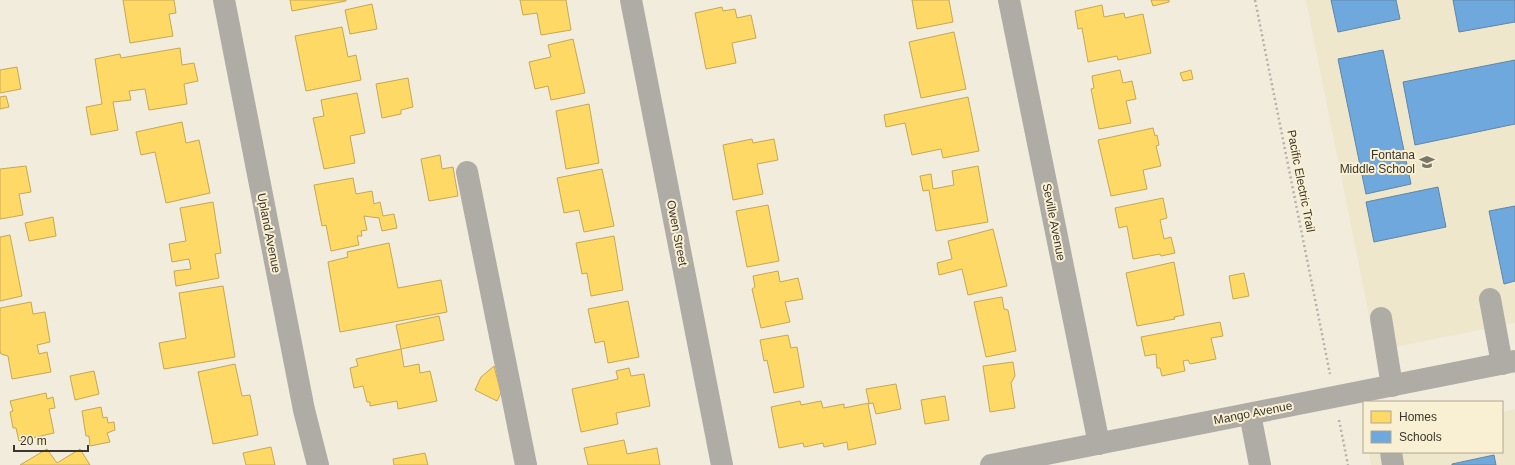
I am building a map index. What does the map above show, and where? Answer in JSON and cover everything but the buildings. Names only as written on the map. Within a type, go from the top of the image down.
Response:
[{"type":"street","name":"Upland Avenue","points":[[224,0],[304,410],[318,465]]},
{"type":"street","name":"Owen Street","points":[[631,0],[722,465]]},
{"type":"street","name":"Seville Avenue","points":[[1009,0],[1098,444]]},
{"type":"street","points":[[467,172],[526,465]]},
{"type":"street","points":[[1490,299],[1508,363]]},
{"type":"street","points":[[1381,318],[1386,392]]},
{"type":"street","name":"Mango Avenue","points":[[991,465],[1250,414],[1386,392],[1508,363]]},
{"type":"street","points":[[1250,414],[1260,465]]},
{"type":"street","points":[[1391,453],[1393,465]]},
{"type":"path","name":"Pacific Electric Trail","points":[[1255,0],[1328,365]]},
{"type":"path","points":[[1344,443],[1348,465]]},
{"type":"shaded area","name":"Fontana Middle School","points":[[1306,0],[1515,0],[1515,323],[1376,351]]},
{"type":"shaded area","points":[[1515,409],[1515,465],[1371,465],[1369,453],[1503,453],[1503,412]]},
{"type":"place","name":"Fontana Middle School","points":[[1427,162]]}]
